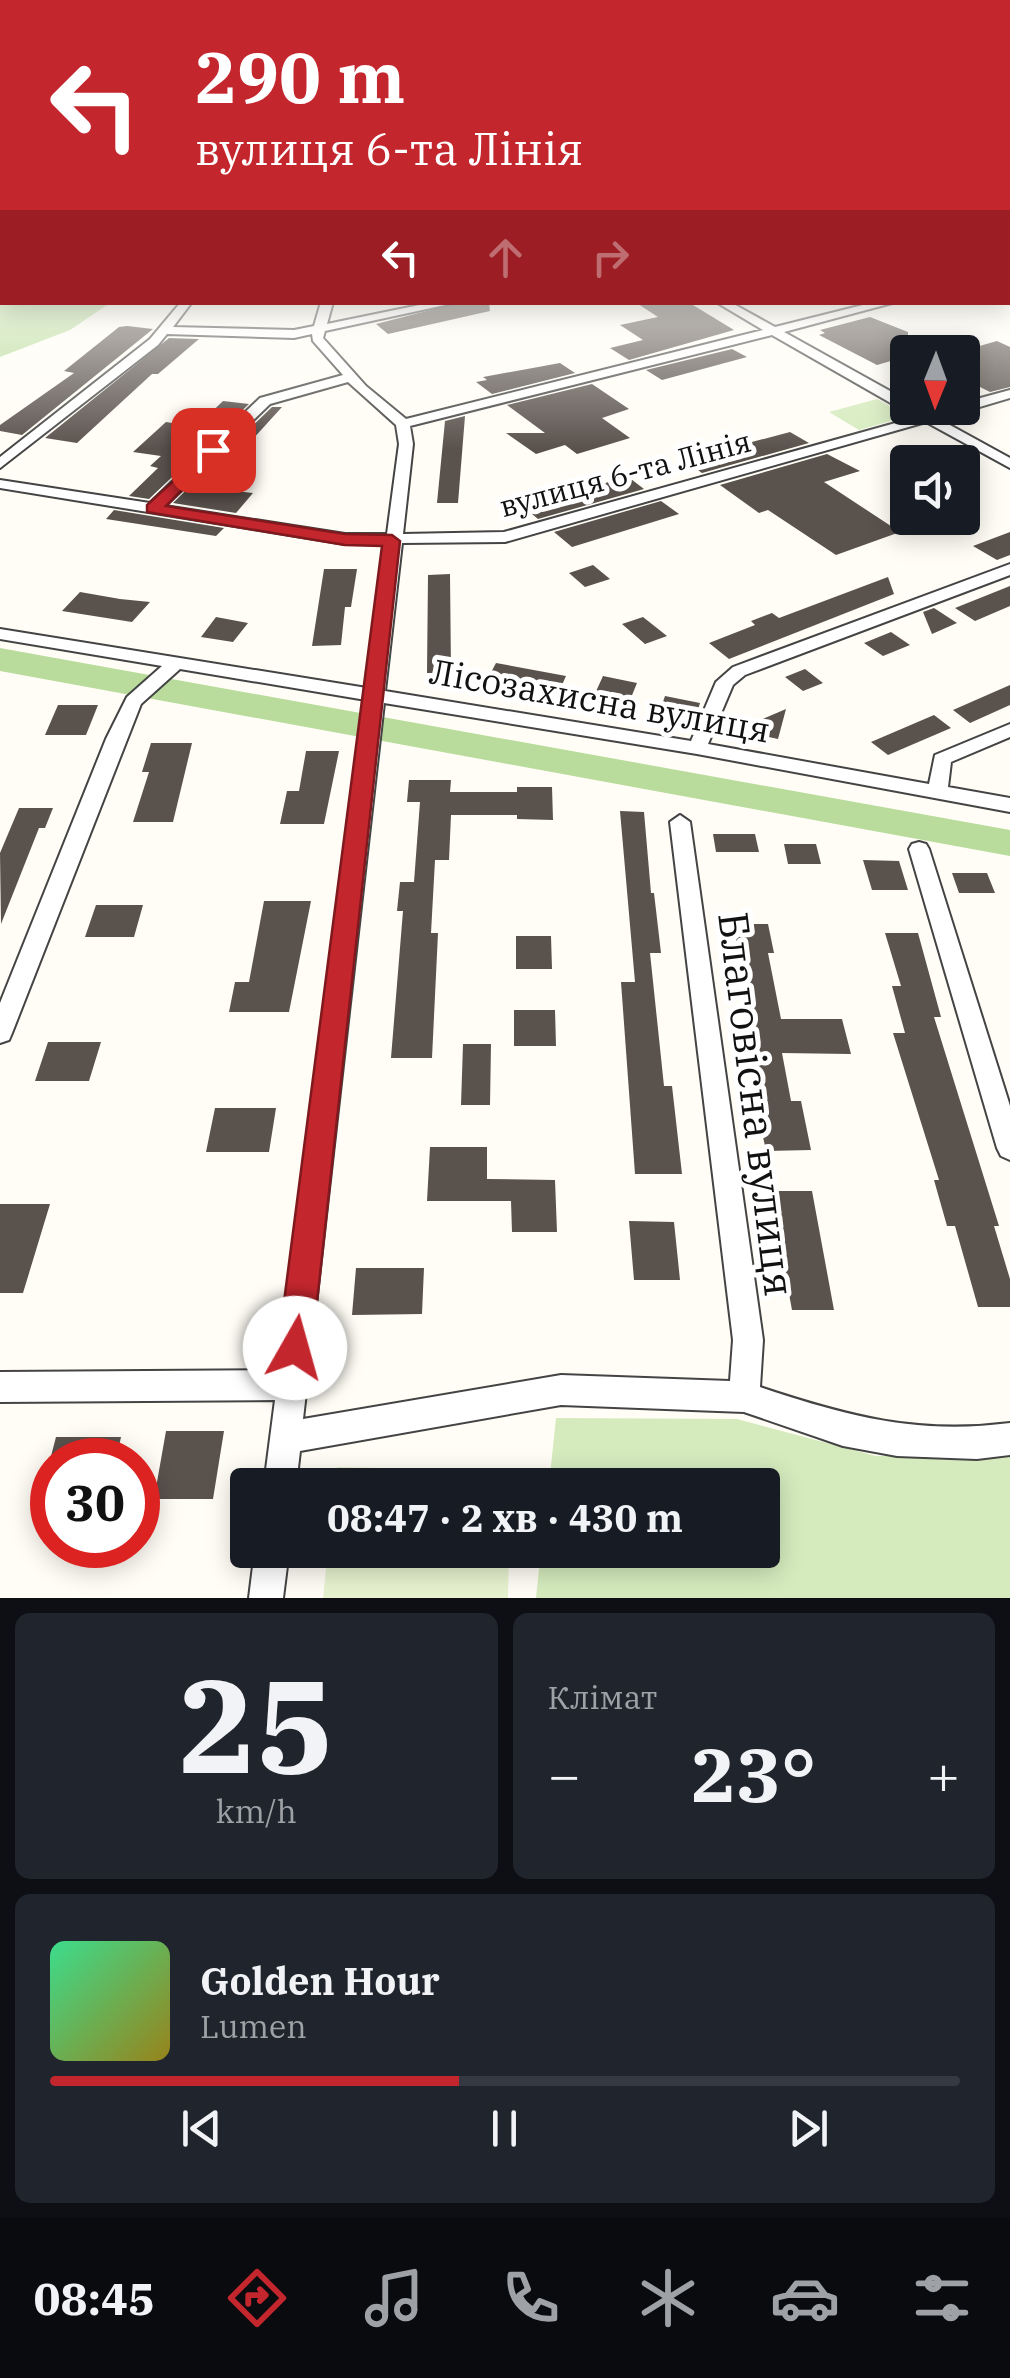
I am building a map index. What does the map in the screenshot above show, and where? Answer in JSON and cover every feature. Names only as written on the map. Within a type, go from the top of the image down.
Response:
[{"type":"street","points":[[0,464],[118,373],[185,305]]},
{"type":"street","points":[[282,1468],[406,444],[403,424],[350,377],[318,338],[326,305]]},
{"type":"street","points":[[164,330],[283,335],[440,305]]},
{"type":"street","points":[[726,305],[890,397]]},
{"type":"street","points":[[403,424],[880,305]]},
{"type":"street","points":[[153,509],[265,401],[350,377]]},
{"type":"street","name":"вулиця 6-та Лінія","points":[[980,402],[1010,394]]},
{"type":"street","name":"вулиця 6-та Лінія","points":[[0,484],[345,540],[506,537],[899,425]]},
{"type":"street","points":[[941,425],[1010,464]]},
{"type":"street","points":[[697,748],[725,682],[739,671],[1010,569]]},
{"type":"street","name":"Лісозахисна вулиця","points":[[0,634],[697,748],[1010,805]]},
{"type":"street","points":[[0,1033],[121,726],[133,702],[176,663]]},
{"type":"street","points":[[938,791],[942,759],[1010,730]]},
{"type":"street","name":"Благовісна вулиця","points":[[680,822],[748,1340],[744,1398]]},
{"type":"street","points":[[918,849],[1010,1148]]},
{"type":"street","points":[[0,1387],[291,1385]]},
{"type":"street","points":[[285,1438],[562,1390],[744,1398],[843,1430],[896,1440],[977,1443],[1010,1438]]},
{"type":"street","points":[[266,1598],[270,1568]]},
{"type":"green space","points":[[0,305],[107,305],[70,330],[0,357]]},
{"type":"green space","points":[[877,399],[890,406],[890,421],[859,430],[829,412]]},
{"type":"green space","points":[[0,648],[1010,830],[1010,856],[0,671]]},
{"type":"green space","points":[[556,1418],[737,1419],[876,1456],[1010,1454],[1010,1598],[536,1598],[539,1568],[780,1568],[780,1468],[551,1468]]},
{"type":"green space","points":[[326,1568],[509,1568],[508,1598],[323,1598]]},
{"type":"building","points":[[450,305],[489,305],[490,311],[388,334],[376,324]]},
{"type":"building","points":[[640,305],[693,305],[734,330],[629,360],[610,348],[643,340],[620,325],[658,317]]},
{"type":"building","points":[[870,317],[908,335],[890,335],[890,361],[877,365],[819,335],[825,333],[820,330]]},
{"type":"building","points":[[119,327],[153,329],[22,435],[0,431],[0,425],[74,373],[64,371]]},
{"type":"building","points":[[169,338],[199,339],[158,374],[152,374],[77,443],[45,438]]},
{"type":"building","points":[[997,341],[1010,347],[1010,387],[990,392],[980,387],[980,346]]},
{"type":"building","points":[[732,349],[747,357],[662,380],[646,370]]},
{"type":"building","points":[[560,363],[575,373],[492,394],[476,382],[487,380],[483,377]]},
{"type":"building","points":[[592,384],[629,409],[602,418],[630,438],[577,454],[565,445],[536,454],[506,433],[545,433],[507,405]]},
{"type":"building","points":[[223,401],[249,404],[149,499],[129,496],[158,468],[150,466],[161,456],[133,452],[166,422],[196,427]]},
{"type":"building","points":[[272,407],[282,407],[208,488],[253,493],[236,513],[173,503]]},
{"type":"building","points":[[465,416],[458,503],[437,503],[445,421]]},
{"type":"building","points":[[790,432],[809,443],[702,473],[684,460]]},
{"type":"building","points":[[827,454],[860,471],[824,482],[890,525],[892,535],[836,555],[768,510],[759,513],[720,485]]},
{"type":"building","points":[[627,476],[644,489],[538,519],[526,509]]},
{"type":"building","points":[[661,501],[679,514],[572,547],[554,532]]},
{"type":"building","points":[[114,510],[224,528],[216,536],[106,519]]},
{"type":"building","points":[[1010,532],[1010,555],[997,560],[973,546]]},
{"type":"building","points":[[593,565],[610,579],[585,587],[569,573]]},
{"type":"building","points":[[324,569],[357,569],[351,607],[345,607],[341,645],[312,646]]},
{"type":"building","points":[[450,574],[451,673],[427,673],[428,575]]},
{"type":"building","points":[[888,577],[894,594],[729,659],[709,643],[755,625],[751,621],[772,613],[779,618]]},
{"type":"building","points":[[1010,586],[1010,606],[975,621],[955,608]]},
{"type":"building","points":[[80,592],[150,602],[132,622],[62,611]]},
{"type":"building","points":[[934,608],[957,623],[932,634],[923,612]]},
{"type":"building","points":[[216,617],[248,623],[233,642],[201,637]]},
{"type":"building","points":[[643,617],[667,636],[645,644],[622,624]]},
{"type":"building","points":[[891,632],[910,645],[883,656],[864,643]]},
{"type":"building","points":[[496,663],[566,676],[558,694],[487,680]]},
{"type":"building","points":[[805,669],[823,683],[803,691],[785,677]]},
{"type":"building","points":[[603,676],[637,683],[628,705],[593,698]]},
{"type":"building","points":[[1010,685],[1010,705],[970,723],[953,710]]},
{"type":"building","points":[[665,696],[700,703],[694,723],[658,716]]},
{"type":"building","points":[[58,705],[98,705],[86,735],[45,735]]},
{"type":"building","points":[[786,709],[778,739],[737,730]]},
{"type":"building","points":[[934,715],[951,728],[888,755],[871,742]]},
{"type":"building","points":[[151,743],[192,743],[173,822],[133,822],[149,772],[142,772]]},
{"type":"building","points":[[306,751],[339,751],[324,824],[280,824],[287,791],[299,791]]},
{"type":"building","points":[[409,780],[451,780],[450,792],[517,792],[517,787],[552,787],[553,820],[517,819],[517,815],[451,815],[449,860],[435,860],[431,933],[438,933],[432,1058],[391,1058],[403,911],[397,911],[400,882],[414,882],[420,802],[407,802]]},
{"type":"building","points":[[19,808],[53,808],[45,828],[39,828],[1,924],[0,853]]},
{"type":"building","points":[[620,811],[644,812],[661,953],[650,953],[664,1086],[672,1086],[682,1174],[635,1174],[621,982],[635,982]]},
{"type":"building","points":[[713,834],[755,834],[759,852],[716,852]]},
{"type":"building","points":[[784,844],[816,844],[821,864],[788,864]]},
{"type":"building","points":[[863,860],[899,861],[908,890],[872,890]]},
{"type":"building","points":[[952,873],[987,873],[995,893],[959,893]]},
{"type":"building","points":[[264,901],[311,901],[289,1012],[229,1012],[235,982],[249,982]]},
{"type":"building","points":[[96,905],[143,905],[134,937],[85,937]]},
{"type":"building","points":[[734,924],[768,924],[774,953],[768,953],[781,1019],[842,1019],[851,1054],[782,1053],[791,1101],[801,1101],[811,1150],[766,1151],[743,1042],[752,1042]]},
{"type":"building","points":[[885,933],[918,933],[941,1017],[934,1017],[999,1226],[994,1226],[1010,1279],[1010,1307],[978,1307],[955,1226],[947,1226],[934,1180],[939,1180],[893,1033],[905,1033],[892,986],[901,986]]},
{"type":"building","points":[[516,936],[551,936],[552,969],[516,969]]},
{"type":"building","points":[[514,1010],[555,1010],[556,1046],[514,1046]]},
{"type":"building","points":[[48,1042],[101,1042],[89,1081],[35,1081]]},
{"type":"building","points":[[463,1044],[491,1044],[490,1105],[461,1105]]},
{"type":"building","points":[[215,1108],[276,1108],[269,1152],[206,1152]]},
{"type":"building","points":[[430,1147],[487,1147],[487,1179],[555,1180],[557,1232],[512,1232],[511,1201],[427,1201]]},
{"type":"building","points":[[770,1191],[812,1191],[834,1310],[792,1310]]},
{"type":"building","points":[[0,1204],[50,1204],[23,1293],[0,1293]]},
{"type":"building","points":[[629,1221],[674,1222],[680,1280],[634,1280]]},
{"type":"building","points":[[356,1268],[424,1268],[422,1314],[352,1315]]},
{"type":"building","points":[[166,1431],[224,1431],[213,1499],[160,1499]]},
{"type":"building","points":[[56,1437],[121,1437],[121,1438]]},
{"type":"route","points":[[213,450],[153,509],[345,540],[392,541],[295,1348]]}]
